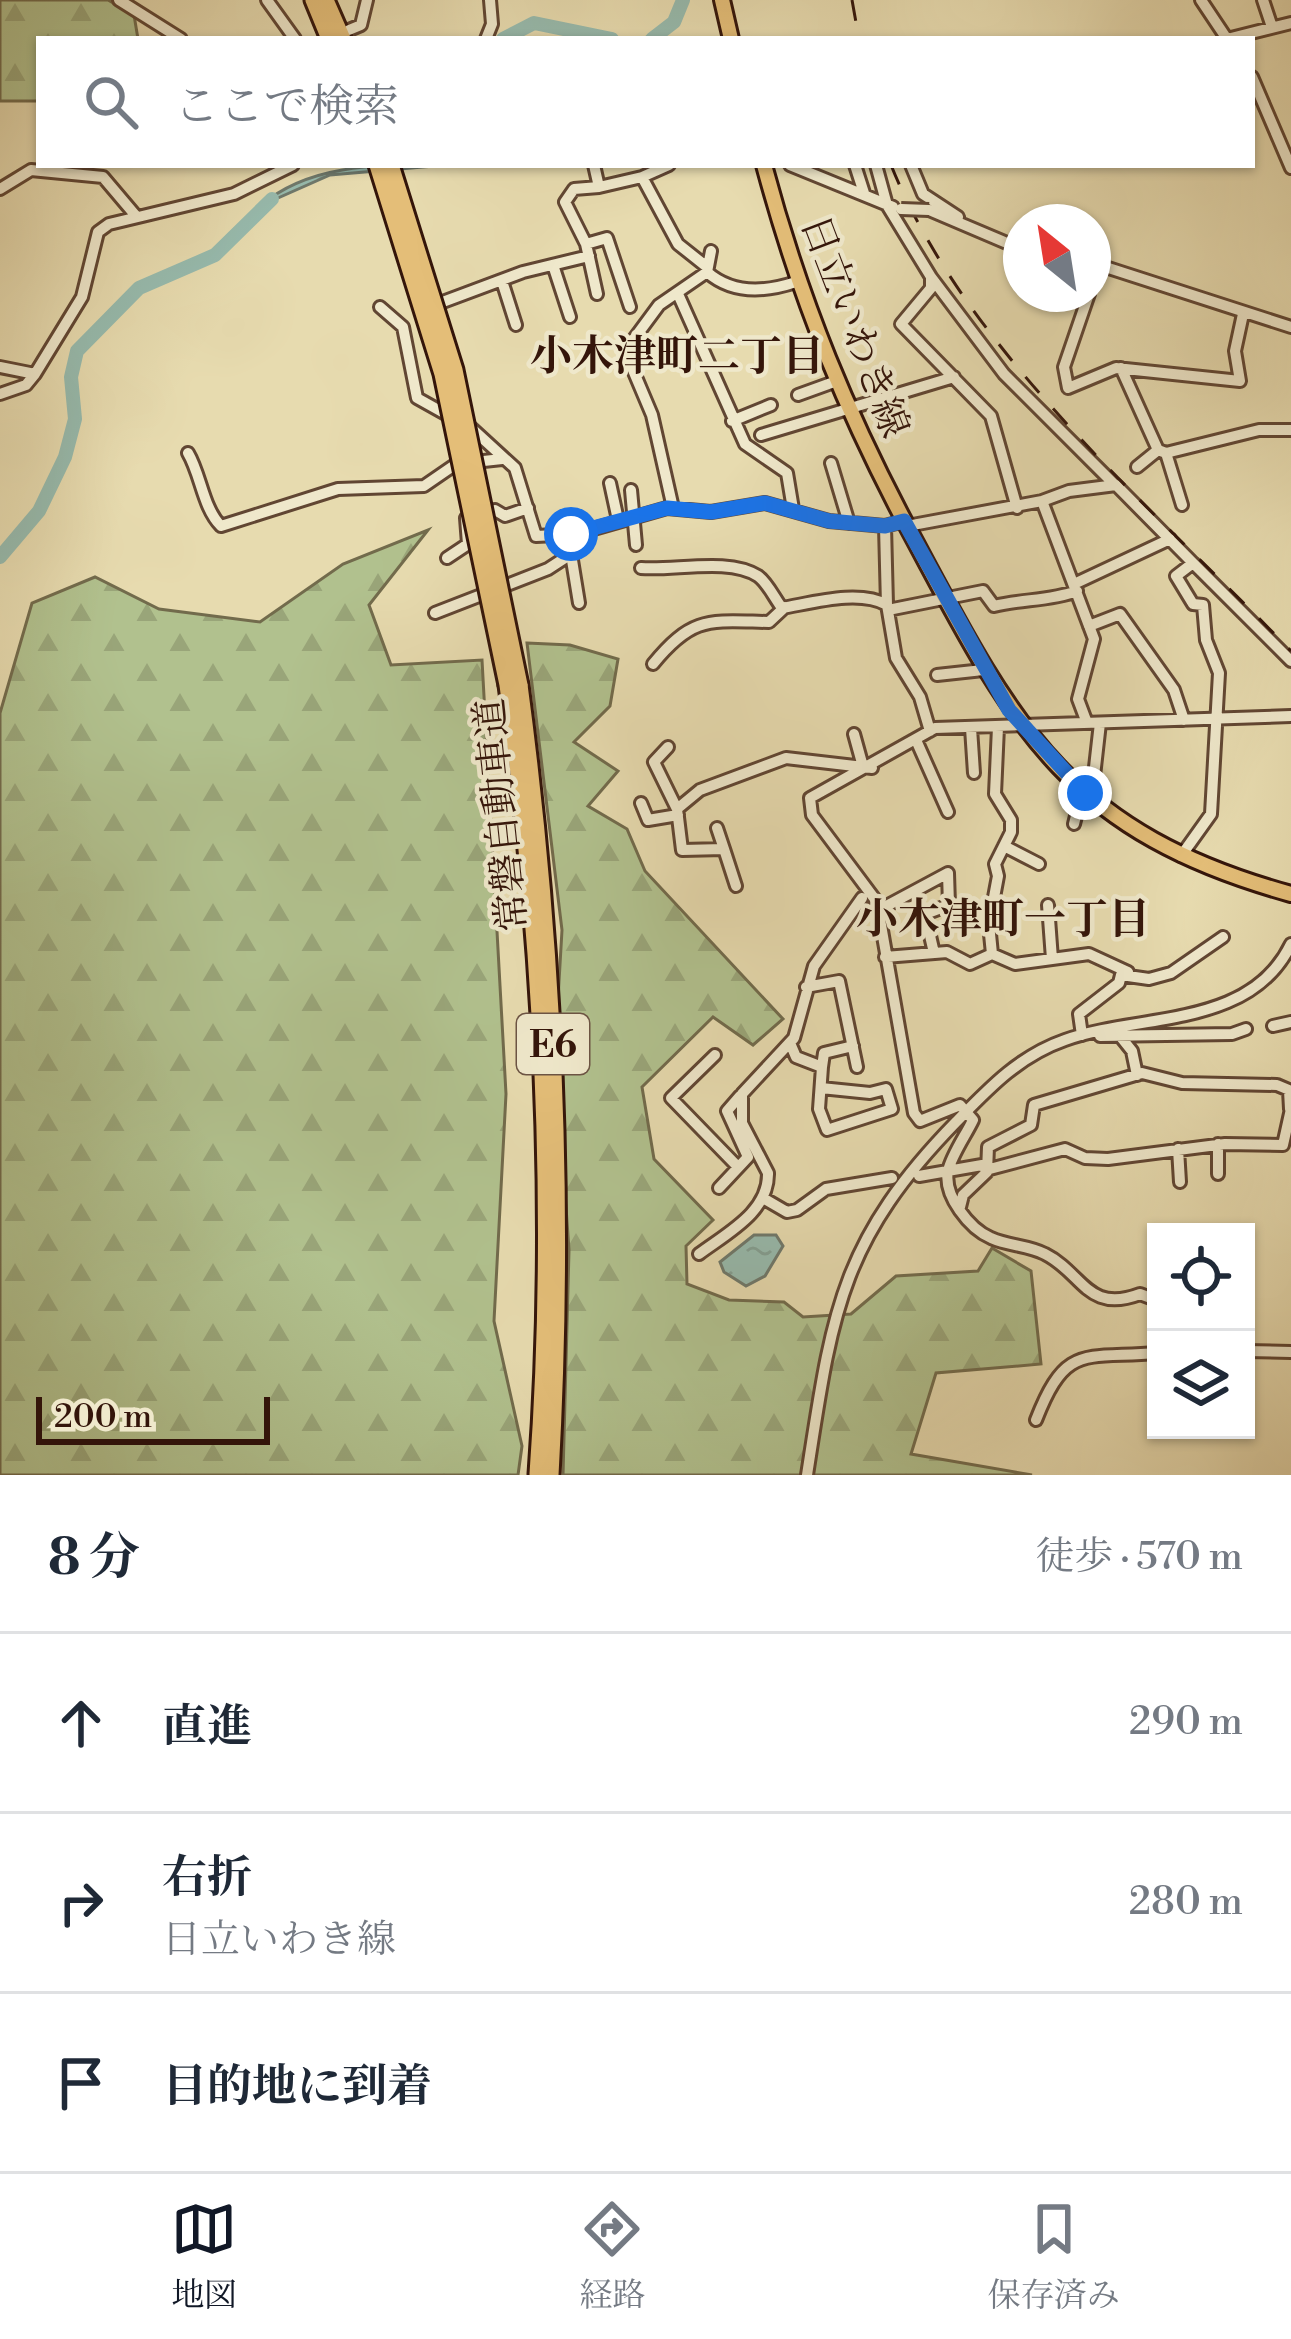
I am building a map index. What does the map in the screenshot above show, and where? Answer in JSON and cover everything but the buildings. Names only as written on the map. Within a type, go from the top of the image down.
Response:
[{"type":"highway","points":[[313,0],[341,36]]},
{"type":"highway","points":[[326,0],[341,36]]},
{"type":"highway","name":"常磐自動車道","points":[[377,168],[442,374],[513,685]]},
{"type":"highway","name":"常磐自動車道","points":[[392,168],[460,392],[513,685],[553,1031],[544,1466]]},
{"type":"main road","points":[[722,0],[727,36]]},
{"type":"main road","name":"日立いわき線","points":[[765,168],[796,282],[845,408],[983,670],[1020,726],[1085,793],[1181,856],[1291,894]]},
{"type":"street","points":[[119,0],[177,36]]},
{"type":"street","points":[[267,0],[293,36]]},
{"type":"street","points":[[341,36],[361,25],[367,0]]},
{"type":"street","points":[[487,36],[492,24],[490,0]]},
{"type":"street","points":[[1201,0],[1225,36]]},
{"type":"street","points":[[1263,0],[1271,25]]},
{"type":"street","points":[[1236,36],[1271,25],[1290,26]]},
{"type":"street","points":[[1255,84],[1291,168]]},
{"type":"street","points":[[0,394],[26,385],[82,297],[98,232],[136,216],[234,194],[287,168]]},
{"type":"street","points":[[595,168],[599,187]]},
{"type":"street","points":[[597,293],[588,250],[566,194],[662,168]]},
{"type":"street","points":[[798,168],[887,205],[929,210],[1003,242]]},
{"type":"street","points":[[856,168],[864,193]]},
{"type":"street","points":[[877,168],[887,205],[932,277],[1004,374],[1291,661]]},
{"type":"street","points":[[912,168],[923,194],[954,210],[962,225]]},
{"type":"street","points":[[0,189],[32,170],[103,177],[136,216]]},
{"type":"street","points":[[642,177],[678,244],[707,269],[743,289],[770,291],[796,282]]},
{"type":"street","points":[[440,303],[553,265],[607,238],[630,307]]},
{"type":"street","points":[[673,508],[652,415],[625,351],[658,305],[707,269],[711,251]]},
{"type":"street","points":[[553,265],[570,316]]},
{"type":"street","points":[[1111,269],[1291,327]]},
{"type":"street","points":[[932,277],[931,288],[901,325],[999,430],[1017,508]]},
{"type":"street","points":[[502,281],[516,325]]},
{"type":"street","points":[[678,294],[745,444],[788,472],[793,509]]},
{"type":"street","points":[[380,307],[403,327],[417,398],[473,427],[515,468],[536,536],[571,534],[673,508],[711,512],[765,503],[849,523],[885,526],[1017,508],[1115,485]]},
{"type":"street","points":[[1083,312],[1064,367],[1065,386],[1121,368],[1240,381],[1235,351],[1243,314]]},
{"type":"street","points":[[0,367],[35,374]]},
{"type":"street","points":[[1121,368],[1183,505]]},
{"type":"street","points":[[761,435],[954,377]]},
{"type":"street","points":[[798,394],[834,382]]},
{"type":"street","points":[[732,421],[771,404]]},
{"type":"street","points":[[1137,467],[1162,452],[1259,430],[1291,430]]},
{"type":"street","points":[[188,453],[202,476],[212,517],[221,526],[243,514],[338,489],[424,486],[456,464],[502,460]]},
{"type":"street","points":[[832,463],[849,523]]},
{"type":"street","points":[[610,483],[618,520]]},
{"type":"street","points":[[631,490],[636,545]]},
{"type":"street","points":[[1042,501],[1094,639],[1078,699],[1094,723],[1093,785],[1085,793],[1074,824]]},
{"type":"street","points":[[447,558],[468,544],[466,518],[495,510],[505,516],[528,508]]},
{"type":"street","points":[[885,526],[887,608],[896,658],[920,697],[930,731]]},
{"type":"street","points":[[571,534],[579,603]]},
{"type":"street","points":[[887,608],[983,591],[994,606],[1076,588],[1170,539]]},
{"type":"street","points":[[435,613],[548,569],[571,554]]},
{"type":"street","points":[[1181,856],[1211,814],[1220,674],[1206,640],[1208,618],[1176,576],[1193,563]]},
{"type":"street","points":[[640,568],[679,571],[710,564],[739,570],[758,576],[785,607]]},
{"type":"street","points":[[653,664],[678,632],[709,622],[769,622],[785,607],[836,600],[878,599],[887,608]]},
{"type":"street","points":[[1089,626],[1120,614],[1174,690],[1184,721]]},
{"type":"street","points":[[937,675],[983,670]]},
{"type":"street","points":[[1147,1297],[1140,1294],[1119,1302],[1105,1299],[1070,1278],[1051,1256],[992,1239],[968,1224],[948,1172],[974,1120],[967,1111],[949,1107],[920,1121],[914,1114],[879,910],[808,806],[816,792],[930,731],[1291,716]]},
{"type":"street","points":[[992,954],[990,903],[1011,820],[995,794],[998,727]]},
{"type":"street","points":[[971,728],[974,773]]},
{"type":"street","points":[[854,734],[867,766]]},
{"type":"street","points":[[916,740],[948,812]]},
{"type":"street","points":[[668,747],[655,762],[678,812],[682,850],[724,849]]},
{"type":"street","points":[[640,803],[648,820],[678,812],[700,790],[786,758],[867,766]]},
{"type":"street","points":[[717,827],[736,886]]},
{"type":"street","points":[[1004,845],[1039,864]]},
{"type":"street","points":[[879,910],[948,873],[950,905],[925,914],[934,953]]},
{"type":"street","points":[[719,1188],[748,1157],[727,1111],[790,1043],[824,946],[862,898]]},
{"type":"street","points":[[1048,905],[1052,959]]},
{"type":"street","points":[[885,957],[947,952],[970,964],[992,954],[1015,964],[1089,954],[1149,979],[1171,973],[1223,937]]},
{"type":"street","points":[[807,1475],[830,1336],[862,1243],[892,1192],[1015,1066],[1080,1036],[1226,1005],[1262,984],[1291,944]]},
{"type":"street","points":[[1278,966],[1291,975]]},
{"type":"street","points":[[1080,1036],[1079,1014],[1128,972]]},
{"type":"street","points":[[806,987],[839,982],[857,1067]]},
{"type":"street","points":[[1274,1026],[1291,1022]]},
{"type":"street","points":[[1080,1036],[1246,1029]]},
{"type":"street","points":[[1120,1036],[1132,1051],[1137,1075]]},
{"type":"street","points":[[790,1043],[796,1057],[822,1066]]},
{"type":"street","points":[[820,1088],[886,1089],[892,1108],[827,1130],[819,1109],[820,1088],[824,1053],[853,1046]]},
{"type":"street","points":[[715,1055],[671,1098],[739,1167]]},
{"type":"street","points":[[960,1207],[963,1195],[987,1169],[1065,1149],[1108,1159],[1218,1144],[1283,1145],[1289,1090],[1277,1085],[1182,1082],[1137,1075],[1058,1094],[1034,1105],[1031,1125],[988,1147],[987,1169]]},
{"type":"street","points":[[699,1254],[738,1226],[763,1198],[769,1173],[742,1123],[742,1094]]},
{"type":"street","points":[[1218,1144],[1218,1174]]},
{"type":"street","points":[[1178,1148],[1180,1182]]},
{"type":"street","points":[[919,1176],[982,1165],[987,1169]]},
{"type":"street","points":[[763,1198],[787,1212],[826,1189],[892,1178]]},
{"type":"street","points":[[1255,1351],[1291,1352]]},
{"type":"street","points":[[1036,1420],[1051,1381],[1078,1357],[1147,1353]]},
{"type":"green space","points":[[0,0],[108,0],[134,15],[138,36],[36,36],[36,101],[0,101]]},
{"type":"green space","points":[[428,530],[369,605],[391,665],[482,660],[506,1094],[494,1321],[522,1446],[518,1475],[0,1475],[0,713],[32,603],[95,577],[159,609],[260,622],[343,564]]},
{"type":"green space","points":[[527,643],[570,645],[618,659],[610,706],[574,742],[618,771],[588,806],[627,829],[645,871],[783,1019],[753,1045],[713,1017],[642,1087],[654,1159],[713,1220],[686,1246],[687,1284],[729,1300],[784,1302],[803,1317],[851,1314],[896,1276],[978,1271],[992,1248],[1031,1271],[1041,1364],[936,1373],[911,1454],[1032,1475],[563,1475],[569,1250],[555,1050],[562,930]]},
{"type":"water","points":[[411,168],[330,175],[260,206],[302,181],[348,169]]},
{"type":"water","points":[[754,1235],[776,1235],[783,1246],[765,1276],[746,1286],[724,1272],[720,1262]]},
{"type":"waterway","points":[[656,36],[674,22],[683,0]]},
{"type":"waterway","points":[[509,36],[534,23],[597,36]]},
{"type":"waterway","points":[[0,557],[39,511],[65,457],[75,419],[71,377],[77,351],[139,288],[215,255],[272,199]]},
{"type":"railway","points":[[852,0],[858,36]]},
{"type":"railway","points":[[892,168],[924,234],[1014,363],[1123,484],[1291,651]]},
{"type":"district","name":"小木津町二丁目","points":[[677,355]]},
{"type":"district","name":"小木津町一丁目","points":[[1003,918]]},
{"type":"route","points":[[571,534],[667,508],[724,512],[739,505],[765,503],[829,521],[885,526],[904,521],[1009,710],[1048,758],[1085,793]]}]
